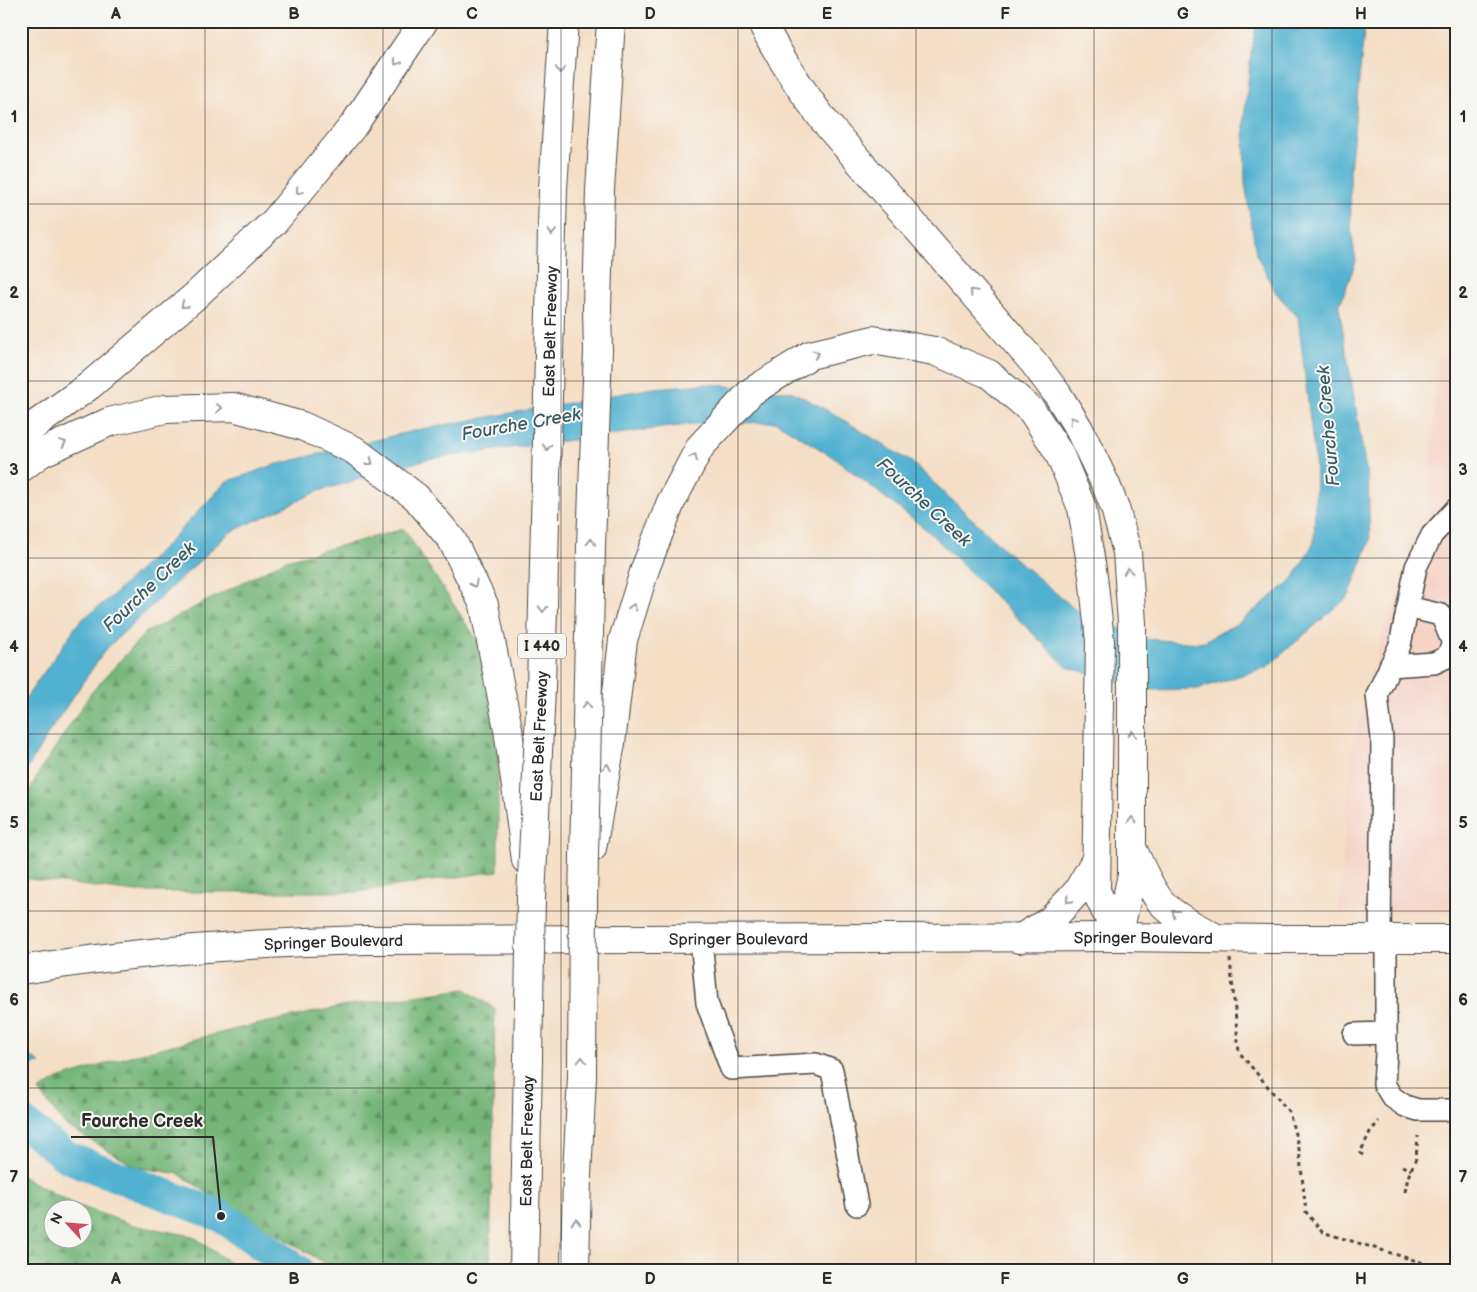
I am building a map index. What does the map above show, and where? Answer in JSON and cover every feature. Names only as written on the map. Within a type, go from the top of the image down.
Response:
[{"type":"main road","points":[[21,435],[89,386],[194,297],[275,221],[353,126],[424,21]]},
{"type":"main road","name":"East Belt Freeway","points":[[524,1271],[531,898],[541,689],[553,188],[564,21]]},
{"type":"main road","name":"I 440","points":[[575,1271],[582,1077],[582,901],[591,537],[598,350],[597,309],[600,190],[611,21]]},
{"type":"main road","points":[[761,21],[796,84],[825,122],[1027,355],[1058,395],[1079,429],[1102,477],[1114,508],[1127,552],[1132,623],[1132,875],[1118,937]]},
{"type":"main road","points":[[582,901],[611,743],[623,640],[645,569],[675,494],[700,448],[751,392],[810,355],[873,340],[934,351],[989,374],[1032,411],[1059,453],[1082,508],[1093,576],[1100,641],[1096,890],[1118,937]]},
{"type":"main road","points":[[21,468],[41,453],[109,422],[164,409],[233,407],[302,426],[354,450],[416,497],[452,540],[484,605],[508,729],[531,898]]},
{"type":"main road","points":[[1132,848],[1145,877],[1158,899],[1175,914],[1222,939]]},
{"type":"main road","points":[[1019,938],[1051,920],[1078,892],[1096,860]]},
{"type":"main road","name":"Springer Boulevard","points":[[21,970],[92,958],[201,948],[280,942],[366,940],[1118,937],[1456,939]]},
{"type":"street","points":[[1456,510],[1432,535],[1416,568],[1400,645],[1377,695],[1382,739],[1383,939],[1386,1033],[1384,1084],[1392,1097],[1405,1106],[1418,1110],[1456,1110]]},
{"type":"street","points":[[1390,666],[1434,663],[1447,656],[1453,643],[1441,616],[1416,609],[1407,612]]},
{"type":"street","points":[[701,939],[707,1003],[731,1069],[816,1064],[832,1070],[858,1205]]},
{"type":"street","points":[[1354,1034],[1386,1033]]},
{"type":"path","points":[[1222,939],[1239,1052],[1289,1112],[1299,1149],[1306,1212],[1322,1232],[1450,1271]]},
{"type":"path","points":[[1454,1074],[1454,1081]]},
{"type":"path","points":[[1363,1155],[1360,1153],[1370,1132],[1379,1121]]},
{"type":"path","points":[[1405,1192],[1416,1158],[1418,1136]]},
{"type":"path","points":[[1402,1166],[1411,1170]]},
{"type":"shaded area","points":[[1456,350],[1456,913],[1339,911],[1351,753],[1383,633],[1427,526],[1438,358]]},
{"type":"green space","points":[[404,529],[483,649],[498,761],[498,871],[356,892],[136,892],[21,878],[21,808],[41,769],[91,693],[145,633],[286,560]]},
{"type":"green space","points":[[465,989],[495,1009],[490,1271],[332,1271],[320,1260],[217,1199],[179,1174],[136,1167],[65,1125],[39,1091],[58,1079],[133,1055],[236,1029],[343,1006]]},
{"type":"green space","points":[[21,1176],[66,1200],[42,1200],[42,1250],[92,1250],[92,1210],[133,1225],[193,1236],[241,1271],[21,1271]]},
{"type":"water","points":[[1257,21],[1365,21],[1350,170],[1351,230],[1356,261],[1339,307],[1368,482],[1370,540],[1349,596],[1267,667],[1198,689],[1145,690],[1067,667],[928,531],[836,459],[776,422],[693,424],[427,459],[319,491],[229,533],[105,650],[49,732],[21,780],[21,705],[79,622],[111,597],[169,542],[226,482],[274,465],[421,429],[653,388],[706,384],[793,392],[834,414],[913,463],[1005,550],[1076,610],[1143,639],[1201,643],[1240,622],[1293,579],[1314,542],[1316,469],[1298,317],[1276,293],[1256,254],[1245,183],[1244,120],[1251,54]]},
{"type":"water","points":[[21,1050],[40,1063],[21,1066]]},
{"type":"waterway","name":"Fourche Creek","points":[[21,1121],[67,1157],[221,1216],[299,1271]]},
{"type":"place","name":"Fourche Creek","points":[[221,1216]]}]
